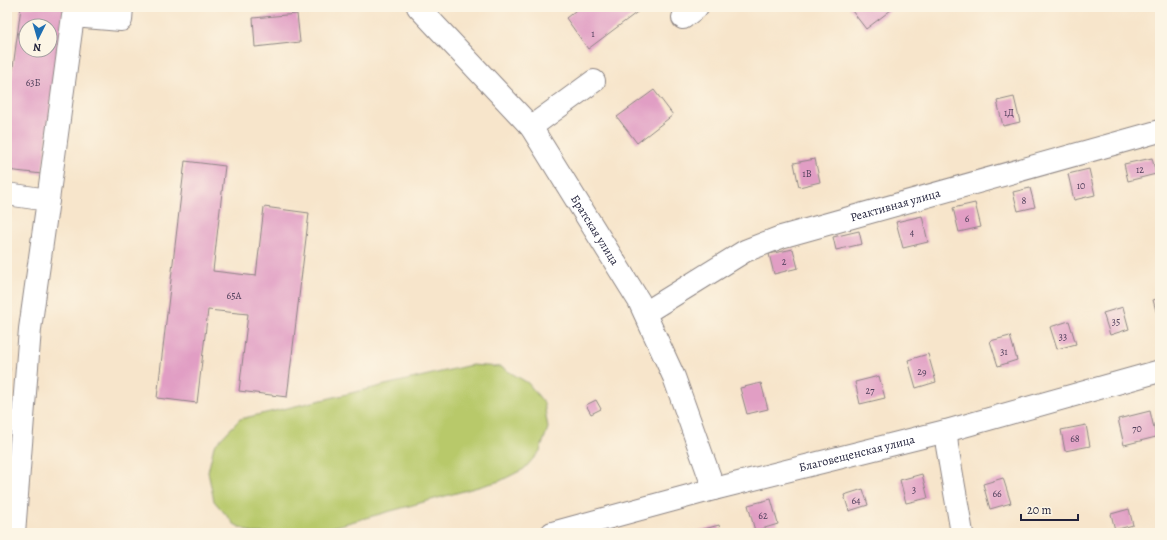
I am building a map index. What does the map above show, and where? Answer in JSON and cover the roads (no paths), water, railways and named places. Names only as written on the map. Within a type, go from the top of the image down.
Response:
[{"type":"street","points":[[14,533],[30,329],[73,16],[121,20],[122,7]]},
{"type":"street","name":"Братская улица","points":[[418,7],[531,127],[646,314],[674,377],[714,489]]},
{"type":"street","points":[[531,127],[594,81]]},
{"type":"street","name":"Реактивная улица","points":[[646,314],[745,251],[781,237],[1160,130]]},
{"type":"street","points":[[7,194],[48,200]]},
{"type":"street","name":"Благовещенская улица","points":[[552,533],[714,489],[946,431],[1160,371]]},
{"type":"street","points":[[946,431],[947,446],[962,533]]}]
